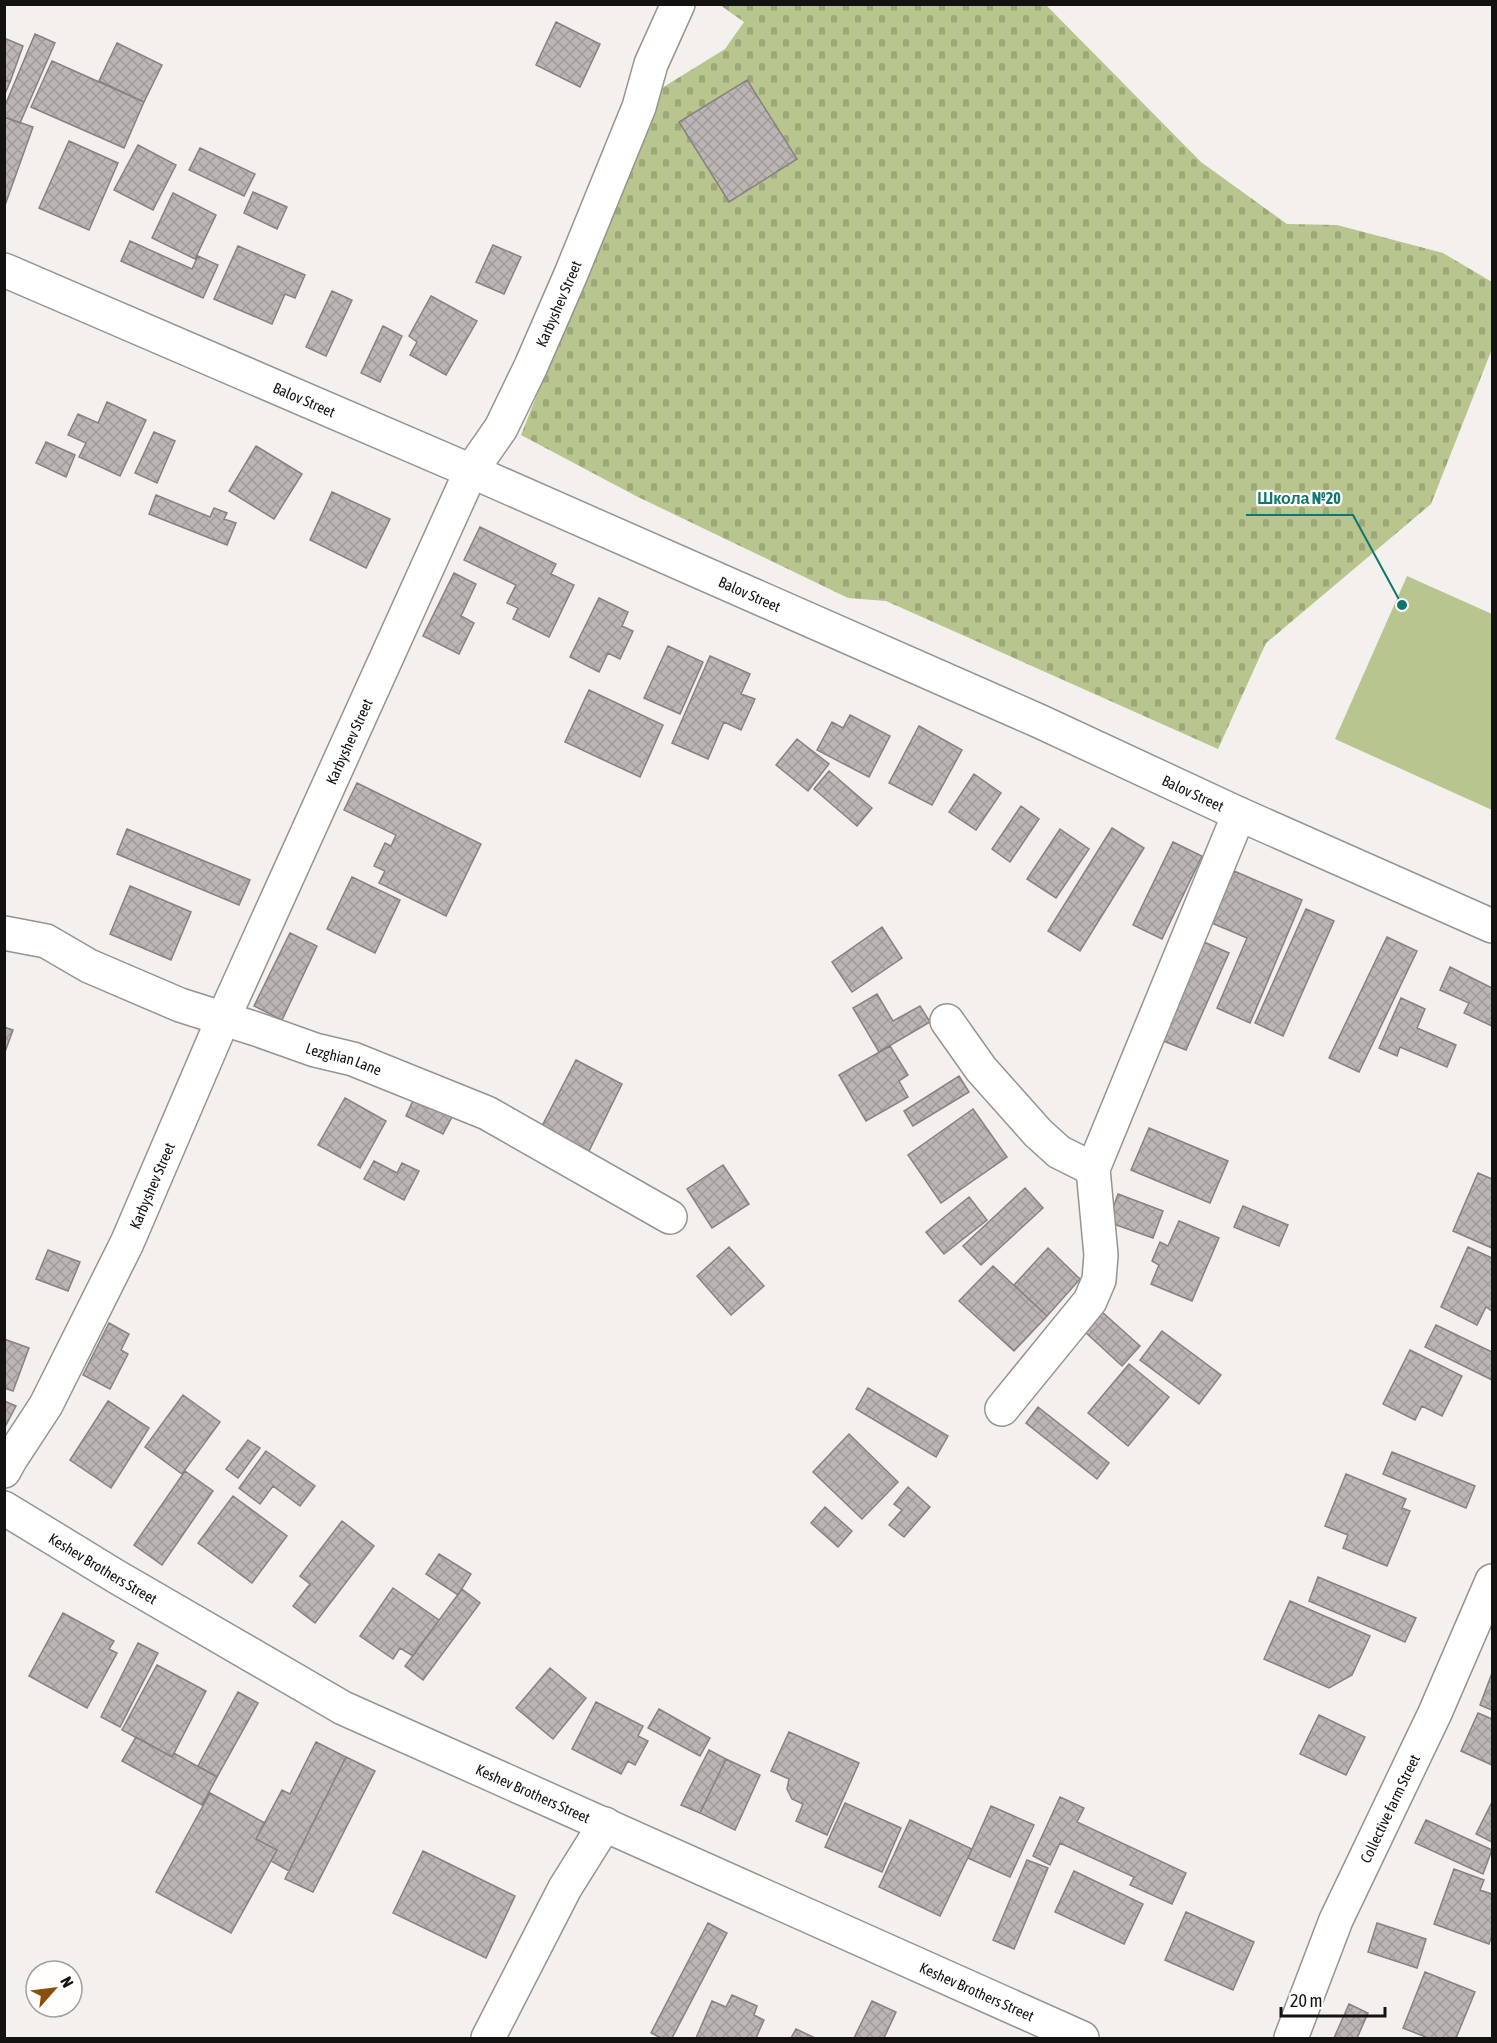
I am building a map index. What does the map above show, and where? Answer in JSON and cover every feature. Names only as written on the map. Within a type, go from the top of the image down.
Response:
[{"type":"street","name":"Karbyshev Street","points":[[4,1471],[46,1405],[127,1243],[224,1019],[471,471],[501,428],[531,366],[639,107],[651,64],[678,4]]},
{"type":"street","name":"Balov Street","points":[[4,270],[471,471],[1039,722],[1492,926]]},
{"type":"street","points":[[1002,1409],[1090,1300],[1099,1280],[1100,1233],[1093,1168],[1239,814]]},
{"type":"street","name":"Lezghian Lane","points":[[4,933],[46,941],[89,966],[180,1005],[315,1050],[353,1059],[487,1113],[670,1217]]},
{"type":"street","points":[[947,1022],[981,1069],[1038,1133],[1059,1152],[1093,1168]]},
{"type":"street","name":"Keshev Brothers Street","points":[[4,1508],[117,1577],[343,1708],[1082,2038]]},
{"type":"street","name":"Collective farm Street","points":[[1291,2038],[1336,1920],[1435,1713],[1492,1581]]},
{"type":"street","points":[[488,2038],[564,1888],[605,1824]]},
{"type":"green space","points":[[720,5],[1046,5],[1201,162],[1287,224],[1337,225],[1443,253],[1492,282],[1492,349],[1431,504],[1266,643],[1218,749],[886,601],[848,598],[636,496],[521,435],[657,91],[725,49],[744,22]]},
{"type":"green space","points":[[1407,576],[1492,614],[1492,810],[1335,739]]},
{"type":"building","points":[[556,22],[600,44],[580,87],[536,65]]},
{"type":"building","points":[[35,34],[55,43],[20,123],[4,117],[4,108]]},
{"type":"building","points":[[4,38],[23,46],[10,82],[4,80]]},
{"type":"building","points":[[117,43],[162,65],[144,102],[99,81]]},
{"type":"building","points":[[52,61],[144,102],[124,148],[31,107]]},
{"type":"building","points":[[4,80],[10,82],[4,96]]},
{"type":"building","points":[[747,80],[797,159],[729,202],[679,122]]},
{"type":"building","points":[[4,117],[33,127],[4,208]]},
{"type":"building","points":[[69,141],[118,163],[89,230],[39,208]]},
{"type":"building","points":[[138,145],[176,165],[153,210],[114,190]]},
{"type":"building","points":[[200,148],[255,174],[244,196],[189,170]]},
{"type":"building","points":[[253,192],[287,207],[277,229],[244,213]]},
{"type":"building","points":[[173,193],[216,215],[195,259],[152,238]]},
{"type":"building","points":[[130,241],[192,269],[198,256],[218,265],[203,298],[121,261]]},
{"type":"building","points":[[493,245],[521,257],[504,294],[476,282]]},
{"type":"building","points":[[238,246],[305,275],[295,298],[285,294],[272,324],[214,299]]},
{"type":"building","points":[[332,291],[352,300],[326,356],[306,347]]},
{"type":"building","points":[[431,296],[477,321],[446,375],[410,355],[417,342],[409,336]]},
{"type":"building","points":[[383,326],[402,336],[380,382],[361,373]]},
{"type":"building","points":[[107,402],[146,420],[120,476],[79,457],[86,443],[68,435],[78,414],[98,423]]},
{"type":"building","points":[[154,432],[175,441],[157,483],[135,473]]},
{"type":"building","points":[[46,442],[75,455],[66,477],[36,463]]},
{"type":"building","points":[[256,446],[302,474],[274,519],[229,491]]},
{"type":"building","points":[[332,492],[390,519],[366,568],[310,540]]},
{"type":"building","points":[[156,495],[210,517],[214,508],[227,513],[224,519],[236,523],[227,545],[149,514]]},
{"type":"building","points":[[480,527],[556,564],[551,574],[574,585],[549,637],[513,619],[518,608],[507,603],[516,585],[464,560]]},
{"type":"building","points":[[454,573],[476,584],[461,616],[474,623],[459,654],[423,636]]},
{"type":"building","points":[[599,598],[628,612],[622,626],[633,631],[620,659],[608,653],[599,672],[570,657]]},
{"type":"building","points":[[668,646],[703,662],[680,714],[644,698]]},
{"type":"building","points":[[710,656],[750,674],[741,694],[755,699],[741,730],[724,722],[708,759],[672,743]]},
{"type":"building","points":[[589,690],[663,725],[640,777],[565,742]]},
{"type":"building","points":[[850,715],[890,736],[869,777],[817,750],[832,722],[843,728]]},
{"type":"building","points":[[919,726],[962,750],[932,805],[889,783]]},
{"type":"building","points":[[797,739],[829,764],[808,791],[776,765]]},
{"type":"building","points":[[829,771],[872,808],[857,826],[814,789]]},
{"type":"building","points":[[974,774],[1001,793],[976,830],[949,812]]},
{"type":"building","points":[[357,783],[481,844],[446,916],[379,883],[385,871],[374,866],[385,843],[391,846],[396,835],[344,810]]},
{"type":"building","points":[[1021,806],[1039,819],[1010,862],[992,849]]},
{"type":"building","points":[[1112,828],[1144,848],[1080,951],[1048,931]]},
{"type":"building","points":[[127,829],[250,880],[239,905],[117,854]]},
{"type":"building","points":[[1060,829],[1089,849],[1056,898],[1027,879]]},
{"type":"building","points":[[1173,842],[1202,856],[1162,939],[1133,925]]},
{"type":"building","points":[[1234,871],[1302,900],[1250,1023],[1217,1008],[1247,938],[1212,923]]},
{"type":"building","points":[[352,877],[400,900],[375,953],[327,929]]},
{"type":"building","points":[[130,886],[191,912],[171,960],[110,934]]},
{"type":"building","points":[[1306,909],[1334,921],[1283,1036],[1255,1023]]},
{"type":"building","points":[[882,927],[902,958],[852,992],[832,962]]},
{"type":"building","points":[[290,933],[317,946],[282,1020],[254,1006]]},
{"type":"building","points":[[1387,937],[1417,951],[1359,1072],[1329,1058]]},
{"type":"building","points":[[1204,942],[1229,953],[1186,1050],[1161,1040]]},
{"type":"building","points":[[1450,967],[1492,988],[1492,1026],[1464,1013],[1469,1003],[1440,990]]},
{"type":"building","points":[[877,994],[893,1021],[920,1006],[930,1022],[879,1052],[853,1008]]},
{"type":"building","points":[[1401,998],[1425,1009],[1417,1028],[1456,1045],[1447,1067],[1400,1047],[1397,1056],[1379,1048]]},
{"type":"building","points":[[4,1027],[13,1030],[5,1052],[4,1052]]},
{"type":"building","points":[[890,1046],[908,1075],[899,1081],[908,1097],[866,1121],[839,1075]]},
{"type":"building","points":[[576,1060],[622,1084],[589,1151],[542,1126]]},
{"type":"building","points":[[959,1076],[969,1092],[913,1126],[904,1111]]},
{"type":"building","points":[[416,1094],[454,1113],[443,1134],[406,1116]]},
{"type":"building","points":[[345,1098],[386,1121],[360,1168],[318,1145]]},
{"type":"building","points":[[973,1109],[1007,1157],[941,1203],[908,1155]]},
{"type":"building","points":[[1149,1128],[1228,1161],[1210,1203],[1131,1170]]},
{"type":"building","points":[[374,1161],[397,1173],[402,1163],[419,1171],[404,1200],[364,1179]]},
{"type":"building","points":[[723,1165],[749,1204],[712,1228],[687,1189]]},
{"type":"building","points":[[1478,1173],[1492,1179],[1492,1248],[1453,1231]]},
{"type":"building","points":[[1025,1188],[1043,1208],[981,1265],[963,1246]]},
{"type":"building","points":[[1118,1194],[1163,1211],[1153,1238],[1108,1222]]},
{"type":"building","points":[[969,1197],[987,1220],[944,1254],[926,1232]]},
{"type":"building","points":[[1243,1206],[1288,1225],[1279,1246],[1234,1227]]},
{"type":"building","points":[[1179,1221],[1219,1238],[1192,1301],[1151,1284],[1159,1265],[1152,1261],[1160,1242],[1168,1246]]},
{"type":"building","points":[[729,1247],[764,1286],[731,1315],[697,1276]]},
{"type":"building","points":[[1468,1247],[1492,1258],[1492,1311],[1486,1307],[1477,1325],[1441,1307]]},
{"type":"building","points":[[1048,1248],[1080,1279],[1047,1316],[1014,1285]]},
{"type":"building","points":[[48,1250],[80,1262],[68,1291],[36,1279]]},
{"type":"building","points":[[993,1266],[1047,1316],[1014,1351],[959,1301]]},
{"type":"building","points":[[1101,1311],[1140,1346],[1122,1366],[1084,1331]]},
{"type":"building","points":[[109,1323],[129,1334],[121,1350],[128,1354],[110,1389],[83,1375]]},
{"type":"building","points":[[1436,1325],[1492,1352],[1492,1380],[1425,1347]]},
{"type":"building","points":[[1162,1331],[1221,1375],[1199,1404],[1140,1360]]},
{"type":"building","points":[[4,1339],[29,1348],[13,1391],[4,1388]]},
{"type":"building","points":[[1410,1350],[1462,1376],[1442,1416],[1422,1406],[1415,1420],[1383,1404]]},
{"type":"building","points":[[1129,1364],[1169,1397],[1128,1446],[1088,1413]]},
{"type":"building","points":[[868,1388],[948,1436],[936,1457],[856,1409]]},
{"type":"building","points":[[183,1395],[220,1422],[182,1474],[145,1447]]},
{"type":"building","points":[[4,1401],[16,1406],[4,1429]]},
{"type":"building","points":[[108,1401],[149,1428],[111,1488],[70,1460]]},
{"type":"building","points":[[1038,1407],[1109,1463],[1097,1479],[1026,1423]]},
{"type":"building","points":[[849,1434],[898,1482],[862,1519],[813,1472]]},
{"type":"building","points":[[248,1440],[260,1448],[238,1478],[226,1469]]},
{"type":"building","points":[[266,1451],[315,1486],[300,1506],[273,1486],[260,1504],[239,1488]]},
{"type":"building","points":[[1392,1452],[1475,1486],[1466,1508],[1383,1474]]},
{"type":"building","points":[[185,1471],[213,1491],[162,1565],[134,1545]]},
{"type":"building","points":[[1346,1474],[1406,1499],[1402,1508],[1410,1511],[1387,1566],[1343,1548],[1348,1535],[1325,1526]]},
{"type":"building","points":[[908,1487],[930,1507],[904,1537],[889,1525],[902,1510],[894,1504]]},
{"type":"building","points":[[233,1496],[287,1536],[252,1583],[198,1543]]},
{"type":"building","points":[[825,1507],[852,1531],[838,1547],[811,1523]]},
{"type":"building","points":[[342,1521],[374,1546],[315,1623],[293,1606],[310,1584],[300,1576]]},
{"type":"building","points":[[439,1554],[471,1574],[458,1595],[426,1574]]},
{"type":"building","points":[[1318,1577],[1416,1618],[1405,1642],[1309,1601]]},
{"type":"building","points":[[393,1588],[439,1620],[413,1656],[400,1648],[393,1659],[360,1636]]},
{"type":"building","points":[[462,1589],[480,1603],[423,1680],[405,1666]]},
{"type":"building","points":[[1290,1601],[1370,1636],[1352,1675],[1329,1688],[1264,1659]]},
{"type":"building","points":[[63,1613],[114,1641],[109,1649],[117,1653],[87,1708],[29,1676]]},
{"type":"building","points":[[138,1643],[158,1653],[120,1727],[101,1717]]},
{"type":"building","points":[[157,1665],[206,1691],[172,1757],[122,1730]]},
{"type":"building","points":[[550,1668],[586,1698],[553,1739],[516,1708]]},
{"type":"building","points":[[1492,1673],[1492,1710],[1480,1705]]},
{"type":"building","points":[[238,1692],[258,1703],[217,1777],[198,1766]]},
{"type":"building","points":[[596,1702],[643,1726],[638,1736],[648,1741],[635,1765],[628,1761],[621,1774],[572,1749]]},
{"type":"building","points":[[659,1709],[710,1738],[700,1756],[648,1728]]},
{"type":"building","points":[[1478,1713],[1492,1719],[1492,1765],[1461,1751]]},
{"type":"building","points":[[1319,1715],[1365,1737],[1346,1775],[1300,1754]]},
{"type":"building","points":[[789,1732],[859,1763],[827,1835],[796,1821],[803,1804],[792,1799],[787,1789],[789,1779],[771,1771]]},
{"type":"building","points":[[136,1737],[172,1757],[174,1753],[217,1777],[202,1805],[122,1761]]},
{"type":"building","points":[[316,1742],[346,1757],[289,1871],[271,1861],[277,1850],[256,1839],[282,1790],[290,1794]]},
{"type":"building","points":[[709,1750],[726,1759],[700,1813],[681,1805]]},
{"type":"building","points":[[346,1757],[375,1771],[313,1892],[285,1879]]},
{"type":"building","points":[[726,1759],[760,1775],[735,1830],[700,1813]]},
{"type":"building","points":[[210,1793],[265,1823],[256,1839],[277,1850],[231,1933],[156,1892]]},
{"type":"building","points":[[1060,1797],[1084,1808],[1077,1822],[1186,1873],[1172,1904],[1130,1885],[1134,1877],[1060,1843],[1050,1865],[1033,1856]]},
{"type":"building","points":[[1492,1802],[1492,1842],[1476,1834]]},
{"type":"building","points":[[845,1803],[901,1828],[882,1872],[825,1847]]},
{"type":"building","points":[[991,1806],[1034,1825],[1010,1877],[968,1858]]},
{"type":"building","points":[[910,1820],[972,1849],[940,1916],[879,1887]]},
{"type":"building","points":[[1426,1820],[1492,1850],[1483,1874],[1415,1843]]},
{"type":"building","points":[[423,1851],[515,1896],[486,1958],[393,1913]]},
{"type":"building","points":[[1027,1860],[1048,1868],[1014,1949],[993,1940]]},
{"type":"building","points":[[1454,1869],[1484,1880],[1480,1890],[1492,1894],[1492,1935],[1489,1944],[1434,1924]]},
{"type":"building","points":[[1074,1871],[1143,1904],[1124,1944],[1055,1912]]},
{"type":"building","points":[[1186,1912],[1254,1942],[1233,1990],[1165,1960]]},
{"type":"building","points":[[708,1923],[727,1933],[672,2038],[661,2038],[651,2033]]},
{"type":"building","points":[[1377,1923],[1426,1939],[1417,1968],[1368,1952]]},
{"type":"building","points":[[1425,1972],[1475,1992],[1456,2038],[1428,2038],[1403,2028]]},
{"type":"building","points":[[732,1995],[757,2006],[754,2015],[764,2020],[756,2038],[696,2038],[712,2001],[726,2007]]},
{"type":"building","points":[[872,2001],[896,2012],[884,2038],[854,2038]]},
{"type":"building","points":[[1349,2004],[1368,2013],[1357,2038],[1334,2038]]},
{"type":"building","points":[[796,2029],[815,2038],[791,2038]]},
{"type":"place","name":"Школа №20","points":[[1402,605]]}]
